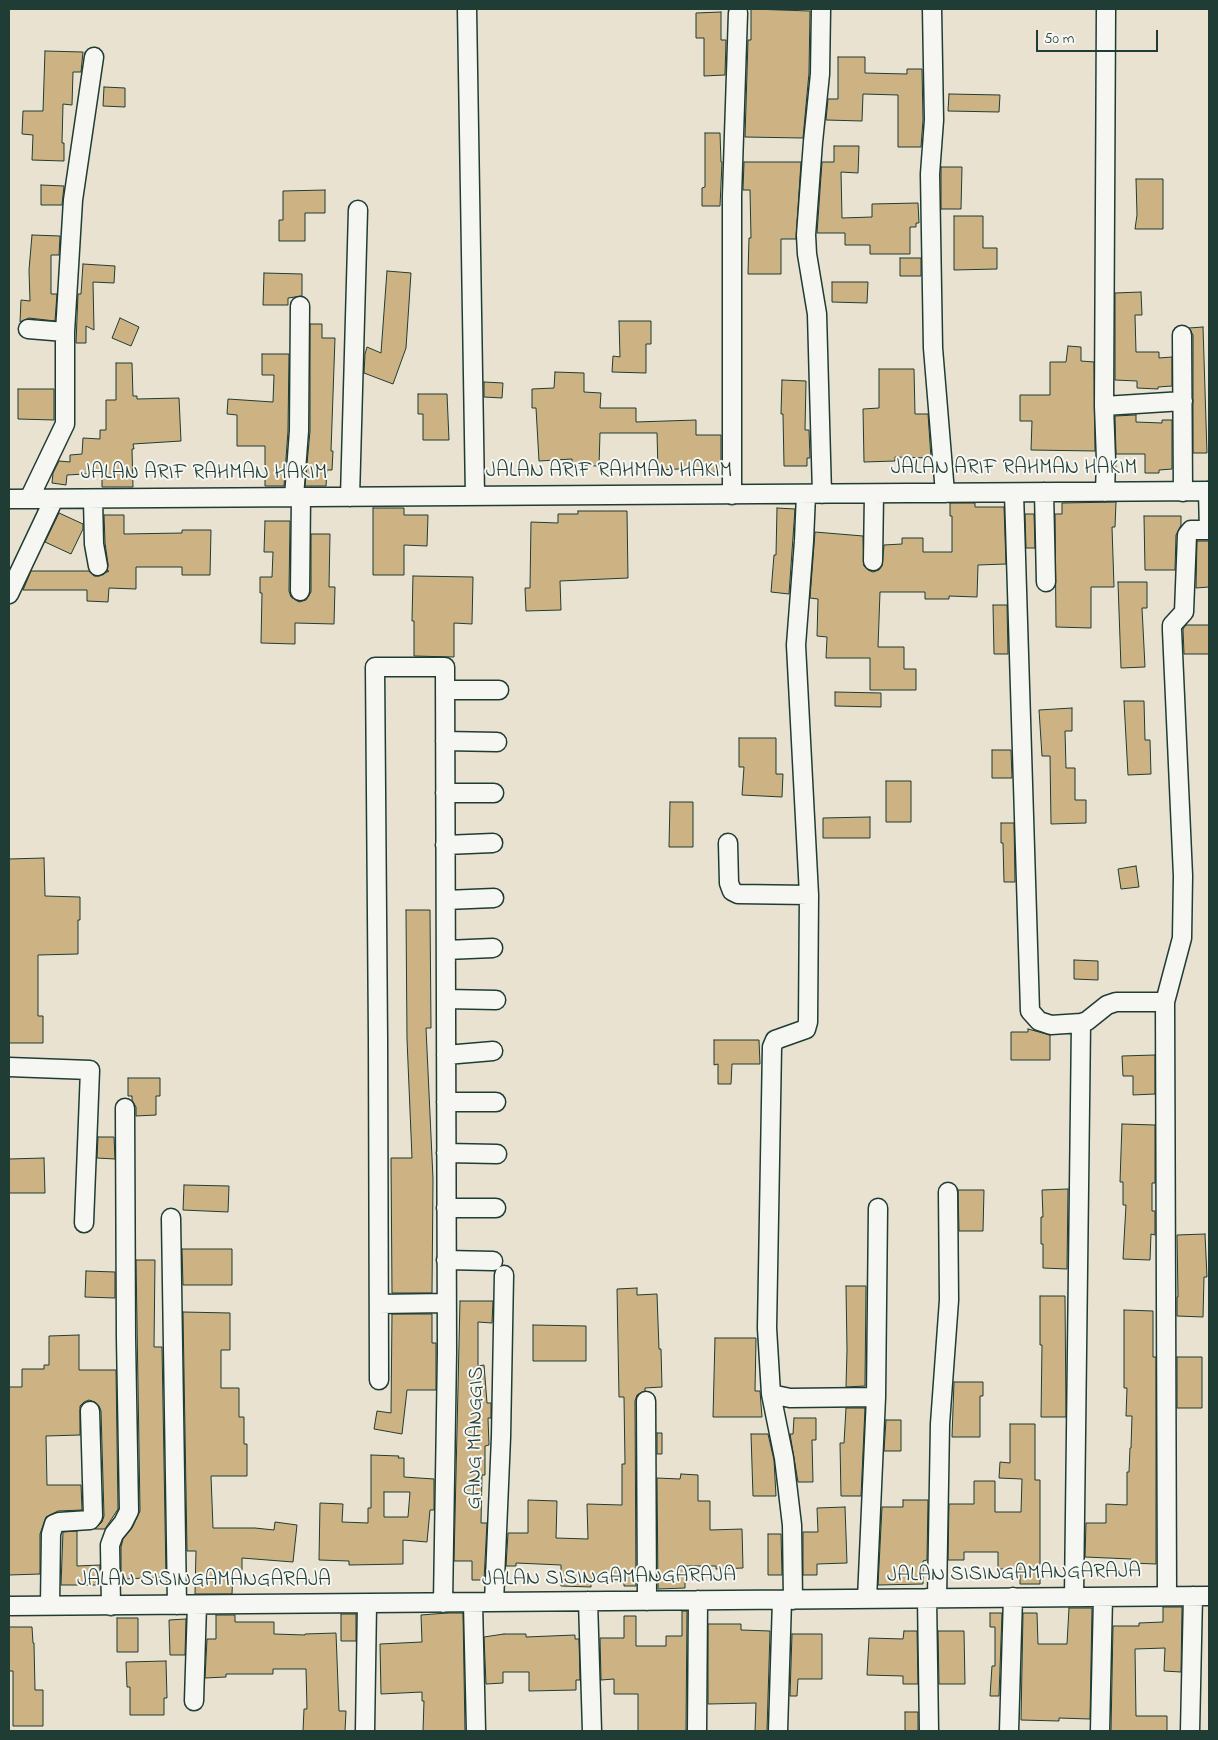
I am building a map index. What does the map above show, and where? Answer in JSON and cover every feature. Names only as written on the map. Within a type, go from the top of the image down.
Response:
[{"type":"street","points":[[468,9],[475,496]]},
{"type":"street","points":[[778,1731],[792,1525],[784,1458],[771,1394],[767,1328],[772,1048],[775,1040],[806,1029],[808,1022],[809,895],[796,645],[805,532],[814,494],[817,314],[807,254],[806,235],[820,74],[821,9]]},
{"type":"street","points":[[932,9],[934,120],[930,174],[933,348],[945,493]]},
{"type":"street","points":[[1105,492],[1106,9]]},
{"type":"street","points":[[732,495],[732,196],[738,13]]},
{"type":"street","points":[[9,594],[42,499],[65,424],[64,332],[73,200],[94,57]]},
{"type":"street","points":[[350,497],[358,210]]},
{"type":"street","points":[[300,306],[297,497],[300,591]]},
{"type":"street","points":[[28,329],[64,332]]},
{"type":"street","points":[[1182,335],[1183,492]]},
{"type":"street","points":[[1104,406],[1183,401]]},
{"type":"street","points":[[1167,1596],[1165,1002],[1182,938],[1183,876],[1172,626],[1184,612],[1187,536],[1191,530],[1209,530],[1208,491]]},
{"type":"street","name":"JALAN ARIF RAHMAN HAKIM","points":[[9,499],[1208,491]]},
{"type":"street","points":[[1044,492],[1046,582]]},
{"type":"street","points":[[1014,493],[1030,1011],[1039,1021],[1051,1025],[1081,1023],[1087,1021],[1107,1005],[1116,1002],[1165,1002]]},
{"type":"street","points":[[873,561],[874,494]]},
{"type":"street","points":[[93,499],[94,544],[98,566]]},
{"type":"street","points":[[378,1380],[375,667],[445,667],[447,1352],[443,1603]]},
{"type":"street","points":[[445,690],[499,690]]},
{"type":"street","points":[[445,741],[497,742]]},
{"type":"street","points":[[445,793],[494,793]]},
{"type":"street","points":[[445,845],[493,843]]},
{"type":"street","points":[[728,843],[729,883],[732,891],[738,894],[809,895]]},
{"type":"street","points":[[446,900],[494,898]]},
{"type":"street","points":[[446,950],[493,948]]},
{"type":"street","points":[[446,999],[496,1000]]},
{"type":"street","points":[[1074,1597],[1081,1023]]},
{"type":"street","points":[[446,1054],[493,1051]]},
{"type":"street","points":[[9,1067],[90,1070],[84,1223]]},
{"type":"street","points":[[446,1102],[496,1102]]},
{"type":"street","points":[[111,1606],[110,1546],[114,1534],[123,1523],[129,1511],[125,1108]]},
{"type":"street","points":[[446,1153],[497,1154]]},
{"type":"street","points":[[929,1731],[932,1598],[940,1424],[949,1300],[948,1192]]},
{"type":"street","points":[[446,1208],[496,1208]]},
{"type":"street","points":[[867,1599],[876,1397],[878,1208]]},
{"type":"street","points":[[171,1218],[177,1606]]},
{"type":"street","points":[[446,1260],[493,1260]]},
{"type":"street","name":"GANG MANGGIS","points":[[494,1602],[501,1436],[504,1275]]},
{"type":"street","points":[[379,1304],[446,1303]]},
{"type":"street","points":[[771,1394],[790,1398],[876,1397]]},
{"type":"street","points":[[646,1400],[647,1601]]},
{"type":"street","points":[[50,1605],[52,1534],[54,1524],[58,1522],[90,1520],[93,1516],[90,1411]]},
{"type":"street","points":[[1100,1731],[1103,1596]]},
{"type":"street","points":[[1190,1731],[1201,1596]]},
{"type":"street","name":"JALAN SISINGAMANGARAJA","points":[[9,1606],[1201,1596]]},
{"type":"street","points":[[1009,1731],[1013,1597]]},
{"type":"street","points":[[698,1600],[698,1731]]},
{"type":"street","points":[[588,1601],[592,1731]]},
{"type":"street","points":[[473,1602],[476,1731]]},
{"type":"street","points":[[365,1731],[367,1604]]},
{"type":"street","points":[[194,1702],[197,1605]]},
{"type":"building","points":[[751,9],[810,11],[809,73],[803,138],[745,137],[748,40],[751,40]]},
{"type":"building","points":[[721,12],[721,40],[726,40],[725,75],[704,76],[704,38],[696,38],[696,13]]},
{"type":"building","points":[[45,51],[83,52],[81,72],[73,72],[72,105],[63,104],[62,143],[64,143],[64,161],[32,160],[33,135],[22,134],[23,111],[43,111]]},
{"type":"building","points":[[838,57],[865,57],[865,73],[907,74],[907,69],[922,69],[923,120],[921,147],[898,147],[898,95],[863,94],[862,121],[826,120],[828,99],[838,99]]},
{"type":"building","points":[[104,87],[125,88],[125,107],[103,106]]},
{"type":"building","points":[[949,94],[1000,95],[999,112],[948,111]]},
{"type":"building","points":[[705,133],[720,133],[722,162],[720,206],[702,206],[702,188],[705,187]]},
{"type":"building","points":[[834,146],[859,146],[858,173],[841,172],[842,218],[872,217],[872,204],[918,203],[919,223],[916,223],[916,227],[910,227],[910,254],[870,254],[870,245],[845,245],[845,233],[817,233],[822,162],[834,162]]},
{"type":"building","points":[[744,162],[801,162],[796,239],[781,239],[781,274],[748,274],[749,238],[751,238],[750,190],[743,190]]},
{"type":"building","points":[[941,167],[962,167],[961,209],[941,209]]},
{"type":"building","points":[[1136,179],[1163,179],[1163,229],[1135,229],[1137,215]]},
{"type":"building","points":[[41,185],[64,186],[62,205],[41,205]]},
{"type":"building","points":[[325,190],[325,213],[305,213],[305,241],[279,241],[279,220],[283,220],[283,191]]},
{"type":"building","points":[[954,216],[983,216],[983,248],[997,248],[997,269],[954,270]]},
{"type":"building","points":[[32,235],[60,236],[59,255],[51,255],[51,294],[57,294],[55,321],[29,318],[20,322],[21,300],[30,301],[29,270]]},
{"type":"building","points":[[900,258],[921,258],[921,276],[900,276]]},
{"type":"building","points":[[83,264],[115,266],[114,283],[93,282],[94,330],[86,326],[86,343],[76,343],[78,294],[81,294]]},
{"type":"building","points":[[387,271],[411,273],[406,348],[393,384],[364,373],[367,347],[381,353]]},
{"type":"building","points":[[264,273],[302,274],[302,296],[288,298],[288,305],[263,305]]},
{"type":"building","points":[[832,282],[868,282],[867,303],[832,302]]},
{"type":"building","points":[[1141,292],[1142,315],[1135,315],[1136,352],[1159,352],[1159,358],[1172,357],[1172,386],[1158,387],[1158,389],[1137,388],[1137,381],[1115,380],[1115,293]]},
{"type":"building","points":[[120,318],[139,327],[131,346],[112,338]]},
{"type":"building","points":[[619,321],[651,321],[651,344],[646,344],[646,373],[612,372],[613,356],[620,357]]},
{"type":"building","points":[[310,324],[322,324],[322,338],[335,338],[332,470],[327,470],[326,486],[305,486],[310,431]]},
{"type":"building","points":[[1203,327],[1207,453],[1193,453],[1193,335],[1189,328]]},
{"type":"building","points":[[1068,346],[1081,347],[1081,361],[1094,362],[1095,451],[1031,450],[1032,421],[1020,421],[1020,395],[1050,395],[1050,362],[1066,362]]},
{"type":"building","points":[[262,354],[289,354],[288,431],[284,486],[265,486],[265,446],[237,446],[237,415],[227,414],[228,399],[273,402],[274,375],[262,375]]},
{"type":"building","points":[[116,363],[132,363],[133,396],[137,396],[137,399],[179,398],[181,441],[133,444],[133,487],[102,487],[102,473],[67,475],[66,485],[52,483],[53,473],[59,461],[70,462],[70,455],[82,454],[83,438],[100,439],[100,430],[106,430],[106,400],[116,400]]},
{"type":"building","points":[[879,369],[914,369],[915,414],[928,414],[931,458],[895,457],[895,461],[864,462],[863,409],[879,408]]},
{"type":"building","points":[[555,372],[584,373],[584,392],[601,393],[600,408],[636,408],[636,422],[696,420],[696,435],[721,435],[721,472],[700,472],[700,468],[658,470],[657,433],[600,433],[599,466],[572,465],[572,459],[539,461],[536,408],[532,408],[532,389],[554,388]]},
{"type":"building","points":[[782,380],[806,381],[805,430],[809,430],[810,458],[807,458],[807,466],[784,466],[783,414],[781,414]]},
{"type":"building","points":[[484,382],[503,383],[502,398],[484,397]]},
{"type":"building","points":[[18,389],[54,389],[54,420],[18,419]]},
{"type":"building","points":[[418,394],[447,394],[449,440],[423,440],[423,414],[418,414]]},
{"type":"building","points":[[1136,415],[1136,422],[1162,423],[1162,420],[1172,420],[1172,469],[1159,470],[1159,473],[1145,473],[1145,454],[1116,454],[1115,416]]},
{"type":"building","points":[[1116,502],[1115,527],[1112,527],[1114,587],[1091,587],[1091,628],[1056,627],[1055,514],[1062,514],[1062,503]]},
{"type":"building","points":[[950,503],[975,503],[975,507],[1004,507],[1006,564],[978,565],[977,597],[949,596],[949,599],[925,599],[925,592],[880,592],[878,647],[904,647],[904,669],[916,669],[916,690],[870,690],[870,658],[826,658],[827,637],[817,636],[818,599],[810,598],[815,532],[863,536],[864,566],[873,572],[879,570],[882,566],[884,545],[902,544],[902,538],[923,538],[923,552],[952,552]]},
{"type":"building","points":[[373,508],[404,508],[404,515],[428,515],[427,546],[404,545],[404,575],[373,575]]},
{"type":"building","points":[[777,508],[795,509],[789,594],[771,592],[774,555],[776,555]]},
{"type":"building","points":[[578,511],[627,511],[628,578],[560,581],[561,610],[526,611],[525,588],[530,588],[531,522],[558,523],[558,514],[578,514]]},
{"type":"building","points":[[59,513],[83,524],[83,529],[71,554],[45,542]]},
{"type":"building","points":[[1025,514],[1034,514],[1035,548],[1026,548]]},
{"type":"building","points":[[104,515],[124,515],[124,534],[182,533],[182,530],[211,530],[210,575],[182,575],[182,567],[136,567],[136,589],[109,588],[108,602],[87,601],[87,590],[23,590],[31,571],[89,571],[94,576],[99,576],[109,571],[107,571]]},
{"type":"building","points":[[1144,516],[1181,516],[1181,525],[1176,535],[1175,570],[1145,570]]},
{"type":"building","points":[[265,521],[290,521],[289,591],[291,597],[299,602],[306,600],[311,592],[311,534],[330,534],[329,587],[335,587],[334,624],[295,623],[295,644],[261,643],[262,593],[260,593],[260,577],[272,577],[273,552],[264,552]]},
{"type":"building","points":[[1197,541],[1209,541],[1209,587],[1196,588]]},
{"type":"building","points":[[413,576],[473,577],[472,624],[454,623],[454,657],[414,656],[414,621],[412,621]]},
{"type":"building","points":[[1118,582],[1147,582],[1147,608],[1142,608],[1145,667],[1121,668]]},
{"type":"building","points":[[993,605],[1007,605],[1008,654],[994,654]]},
{"type":"building","points":[[1186,625],[1209,625],[1209,654],[1184,654],[1183,629]]},
{"type":"building","points":[[835,692],[881,693],[881,707],[835,706]]},
{"type":"building","points":[[1124,701],[1144,701],[1145,740],[1150,740],[1151,774],[1128,775]]},
{"type":"building","points":[[1072,708],[1072,731],[1065,731],[1066,768],[1075,768],[1075,800],[1086,800],[1086,823],[1051,824],[1050,756],[1042,756],[1039,710]]},
{"type":"building","points":[[739,738],[776,738],[776,774],[783,774],[782,797],[742,795],[744,767],[739,767]]},
{"type":"building","points":[[992,750],[1011,750],[1012,778],[992,778]]},
{"type":"building","points":[[886,781],[911,781],[911,822],[886,822]]},
{"type":"building","points":[[670,802],[693,802],[693,847],[669,847]]},
{"type":"building","points":[[870,817],[870,838],[823,838],[823,818]]},
{"type":"building","points":[[1001,823],[1014,823],[1015,882],[1004,882]]},
{"type":"building","points":[[44,858],[45,896],[80,897],[78,954],[38,955],[38,1016],[43,1016],[43,1043],[9,1043],[9,859]]},
{"type":"building","points":[[1136,866],[1139,887],[1121,889],[1118,869]]},
{"type":"building","points":[[406,910],[430,910],[431,1028],[426,1028],[433,1179],[432,1293],[392,1293],[391,1158],[412,1158],[407,1039]]},
{"type":"building","points":[[1074,960],[1098,961],[1098,980],[1074,979]]},
{"type":"building","points":[[1028,1029],[1050,1035],[1050,1060],[1011,1060],[1011,1032],[1028,1032]]},
{"type":"building","points":[[714,1040],[759,1040],[760,1064],[732,1064],[731,1084],[718,1084],[718,1064],[714,1065]]},
{"type":"building","points":[[1155,1055],[1155,1094],[1133,1095],[1133,1076],[1123,1076],[1122,1056]]},
{"type":"building","points":[[128,1078],[160,1078],[160,1096],[156,1096],[156,1115],[136,1116],[136,1107],[132,1096],[128,1096]]},
{"type":"building","points":[[1122,1124],[1155,1125],[1155,1183],[1152,1183],[1152,1211],[1155,1211],[1155,1235],[1151,1234],[1150,1260],[1123,1259],[1126,1205],[1123,1205],[1123,1182],[1120,1182]]},
{"type":"building","points":[[98,1137],[114,1137],[115,1159],[97,1158]]},
{"type":"building","points":[[44,1158],[45,1193],[9,1193],[9,1159]]},
{"type":"building","points":[[184,1185],[229,1186],[228,1212],[183,1210]]},
{"type":"building","points":[[1068,1189],[1067,1269],[1043,1268],[1043,1244],[1041,1244],[1042,1190]]},
{"type":"building","points":[[958,1190],[984,1190],[983,1231],[959,1231]]},
{"type":"building","points":[[1205,1234],[1207,1277],[1204,1277],[1203,1317],[1177,1316],[1177,1235]]},
{"type":"building","points":[[182,1249],[232,1249],[232,1285],[183,1285]]},
{"type":"building","points":[[136,1260],[155,1260],[154,1347],[162,1347],[166,1577],[125,1579],[125,1584],[121,1584],[121,1547],[123,1539],[132,1528],[140,1511]]},
{"type":"building","points":[[86,1271],[115,1272],[115,1298],[85,1297]]},
{"type":"building","points":[[846,1286],[866,1286],[865,1386],[846,1387]]},
{"type":"building","points":[[637,1288],[637,1295],[657,1294],[662,1387],[645,1388],[645,1391],[637,1395],[635,1401],[636,1586],[624,1586],[624,1580],[591,1579],[591,1587],[561,1586],[561,1565],[516,1563],[516,1566],[506,1566],[508,1533],[528,1533],[528,1500],[557,1501],[556,1538],[588,1539],[587,1504],[622,1505],[622,1464],[625,1464],[624,1397],[619,1397],[617,1289]]},
{"type":"building","points":[[1040,1296],[1065,1296],[1066,1417],[1041,1417],[1042,1345],[1040,1345]]},
{"type":"building","points":[[460,1301],[493,1301],[492,1323],[478,1322],[478,1366],[484,1365],[487,1403],[491,1403],[491,1418],[488,1418],[489,1445],[485,1446],[485,1475],[482,1475],[481,1523],[487,1523],[484,1580],[472,1580],[472,1561],[454,1561]]},
{"type":"building","points":[[1124,1310],[1153,1311],[1153,1357],[1156,1357],[1156,1564],[1131,1563],[1131,1559],[1085,1557],[1086,1523],[1106,1523],[1106,1504],[1127,1505],[1127,1472],[1129,1472],[1132,1416],[1126,1416],[1127,1388],[1124,1388]]},
{"type":"building","points":[[183,1312],[230,1313],[230,1350],[221,1350],[221,1388],[239,1388],[239,1417],[244,1417],[244,1444],[247,1444],[247,1476],[211,1476],[213,1528],[274,1530],[275,1522],[297,1525],[293,1562],[242,1558],[242,1570],[233,1570],[232,1594],[195,1594],[196,1551],[187,1551]]},
{"type":"building","points":[[392,1314],[432,1314],[432,1343],[436,1343],[436,1390],[407,1390],[402,1434],[374,1429],[377,1411],[391,1413]]},
{"type":"building","points":[[533,1325],[586,1326],[586,1361],[533,1361]]},
{"type":"building","points":[[79,1335],[79,1370],[116,1370],[118,1509],[105,1529],[95,1529],[102,1522],[104,1516],[101,1411],[95,1402],[89,1400],[80,1406],[80,1435],[46,1436],[47,1485],[81,1485],[82,1510],[58,1511],[46,1517],[40,1534],[40,1574],[9,1575],[9,1387],[22,1387],[22,1369],[44,1369],[44,1365],[49,1365],[49,1336]]},
{"type":"building","points":[[715,1338],[756,1338],[755,1391],[760,1391],[762,1417],[713,1417]]},
{"type":"building","points":[[1177,1357],[1202,1357],[1202,1408],[1177,1408]]},
{"type":"building","points":[[954,1382],[983,1382],[983,1396],[980,1396],[980,1437],[952,1437]]},
{"type":"building","points":[[846,1408],[865,1408],[861,1496],[841,1496],[840,1443],[844,1443]]},
{"type":"building","points":[[794,1418],[816,1418],[816,1440],[812,1440],[813,1482],[798,1482],[790,1434],[793,1434]]},
{"type":"building","points":[[886,1420],[901,1420],[901,1451],[884,1451]]},
{"type":"building","points":[[1010,1424],[1035,1424],[1035,1480],[1040,1480],[1040,1584],[1020,1584],[1020,1569],[998,1569],[998,1552],[964,1552],[964,1560],[948,1560],[949,1504],[974,1504],[974,1481],[995,1481],[995,1512],[1021,1512],[1022,1479],[999,1478],[1000,1462],[1010,1463]]},
{"type":"building","points":[[657,1433],[662,1433],[662,1454],[657,1454]]},
{"type":"building","points":[[751,1434],[768,1434],[774,1460],[776,1496],[753,1496]]},
{"type":"building","points":[[371,1455],[399,1456],[398,1458],[404,1458],[404,1477],[434,1479],[434,1510],[430,1510],[427,1542],[403,1540],[403,1564],[349,1565],[349,1561],[319,1560],[320,1503],[343,1504],[342,1522],[368,1523],[368,1508],[371,1508]],"holes":[[[384,1492],[410,1492],[408,1517],[384,1517]]]},
{"type":"building","points":[[681,1474],[698,1475],[698,1501],[710,1501],[710,1530],[742,1529],[743,1568],[716,1569],[716,1566],[685,1566],[685,1588],[658,1589],[657,1478],[680,1479]]},
{"type":"building","points":[[903,1500],[928,1500],[927,1560],[923,1561],[923,1584],[878,1585],[882,1507],[903,1507]]},
{"type":"building","points":[[845,1507],[847,1563],[817,1564],[817,1575],[803,1575],[803,1532],[818,1532],[817,1508]]},
{"type":"building","points":[[77,1531],[77,1566],[100,1565],[100,1585],[61,1585],[63,1532]]},
{"type":"building","points":[[768,1534],[781,1534],[782,1575],[768,1575]]},
{"type":"building","points":[[1163,1607],[1182,1607],[1181,1672],[1164,1671],[1165,1648],[1135,1649],[1136,1716],[1167,1716],[1167,1731],[1111,1731],[1113,1626],[1139,1626],[1139,1623],[1163,1622]]},
{"type":"building","points":[[1069,1608],[1092,1608],[1090,1719],[1059,1718],[1059,1721],[1021,1720],[1023,1613],[1037,1613],[1038,1644],[1067,1644]]},
{"type":"building","points":[[682,1611],[687,1611],[686,1731],[638,1731],[638,1694],[614,1694],[614,1679],[601,1680],[600,1638],[624,1638],[624,1616],[636,1616],[636,1646],[666,1646],[666,1636],[682,1636]]},
{"type":"building","points":[[463,1613],[465,1731],[423,1731],[424,1701],[422,1701],[422,1692],[381,1694],[380,1644],[422,1642],[421,1615]]},
{"type":"building","points":[[990,1613],[1002,1613],[999,1696],[990,1696],[992,1666],[995,1666],[995,1627],[990,1627]]},
{"type":"building","points":[[341,1614],[356,1614],[356,1641],[341,1641]]},
{"type":"building","points":[[216,1615],[235,1615],[235,1622],[274,1622],[274,1634],[336,1633],[339,1711],[346,1711],[345,1731],[303,1731],[304,1709],[307,1709],[306,1669],[273,1669],[273,1674],[226,1674],[226,1677],[205,1678],[207,1639],[216,1639]]},
{"type":"building","points":[[117,1618],[138,1618],[138,1652],[117,1652]]},
{"type":"building","points":[[186,1619],[185,1655],[170,1655],[169,1620]]},
{"type":"building","points":[[708,1624],[741,1624],[741,1630],[770,1631],[767,1731],[755,1731],[756,1703],[708,1704]]},
{"type":"building","points":[[9,1627],[32,1627],[35,1690],[43,1690],[43,1726],[13,1726],[13,1671],[9,1671]]},
{"type":"building","points":[[904,1631],[917,1631],[918,1684],[903,1684],[903,1676],[867,1675],[869,1638],[903,1639]]},
{"type":"building","points":[[938,1631],[964,1631],[965,1684],[939,1684]]},
{"type":"building","points":[[504,1634],[526,1634],[526,1637],[575,1635],[575,1639],[579,1639],[580,1680],[576,1680],[576,1690],[529,1691],[529,1672],[503,1672],[503,1683],[486,1684],[484,1637]]},
{"type":"building","points":[[792,1634],[822,1634],[822,1679],[798,1679],[797,1696],[790,1696]]},
{"type":"building","points":[[166,1661],[167,1698],[164,1698],[164,1715],[130,1715],[130,1687],[127,1687],[126,1662]]},
{"type":"building","points":[[905,1712],[918,1712],[918,1731],[905,1731]]}]
